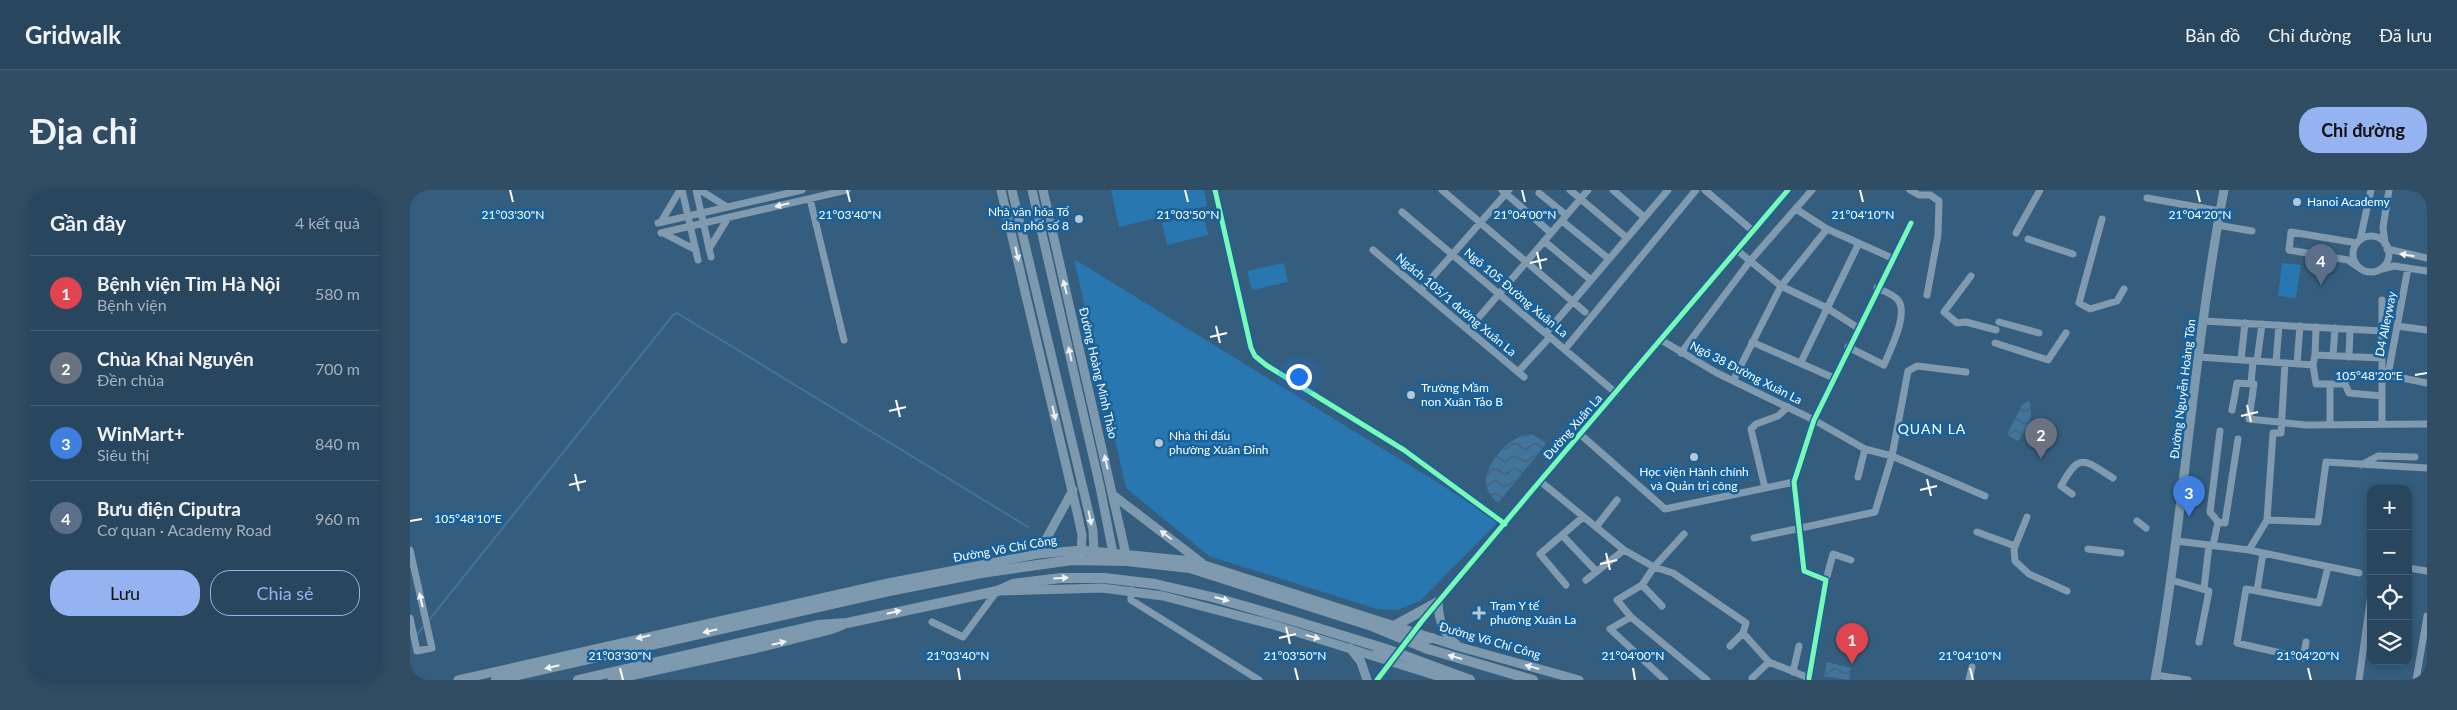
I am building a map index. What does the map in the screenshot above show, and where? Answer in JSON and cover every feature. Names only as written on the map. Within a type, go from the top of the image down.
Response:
[{"type":"highway","points":[[1050,552],[1058,562]]},
{"type":"highway","name":"Đường Võ Chí Công","points":[[496,680],[888,591],[981,573],[1058,562],[1081,555],[1127,558],[1190,568],[1385,631],[1407,641],[1533,680]]},
{"type":"highway","points":[[1166,565],[1192,562]]},
{"type":"highway","points":[[578,680],[818,625],[847,623],[997,591],[1013,584],[1061,578],[1104,578],[1140,581],[1184,589],[1247,606],[1470,680]]},
{"type":"highway","points":[[1385,631],[1438,602]]},
{"type":"highway","points":[[1354,614],[1361,623]]},
{"type":"highway","points":[[1407,641],[1432,638]]},
{"type":"highway","points":[[1375,655],[1396,657]]},
{"type":"highway","points":[[1427,665],[1433,674]]},
{"type":"main road","points":[[992,190],[1005,202]]},
{"type":"main road","points":[[1002,190],[1082,535],[1081,555]]},
{"type":"main road","points":[[1012,190],[1081,477],[1092,530],[1094,556]]},
{"type":"main road","name":"Đường Hoàng Minh Thảo","points":[[1032,190],[1100,486],[1113,557]]},
{"type":"main road","name":"Đường Hoàng Minh Thảo","points":[[1043,190],[1127,558]]},
{"type":"main road","name":"Đường Nguyễn Hoàng Tôn","points":[[2156,678],[2177,541],[2203,321],[2224,190]]},
{"type":"main road","points":[[1005,202],[1015,200]]},
{"type":"main road","points":[[1049,265],[1059,263]]},
{"type":"main road","points":[[1038,554],[1081,477]]},
{"type":"main road","points":[[1100,486],[1205,565]]},
{"type":"main road","name":"Đường Võ Chí Công","points":[[458,680],[681,628],[1038,554],[1050,552],[1081,555]]},
{"type":"main road","name":"Đường Võ Chí Công","points":[[1127,558],[1192,562],[1205,565],[1460,647],[1579,680]]},
{"type":"main road","points":[[997,591],[1014,592],[1068,588],[1199,605],[1375,655]]},
{"type":"main road","points":[[1438,602],[1440,623],[1447,636],[1460,647]]},
{"type":"main road","points":[[612,680],[821,633],[847,623]]},
{"type":"main road","points":[[1350,648],[1361,662],[1367,680]]},
{"type":"main road","points":[[1396,657],[1450,680]]},
{"type":"street","points":[[681,190],[698,260]]},
{"type":"street","points":[[681,190],[659,222],[802,190]]},
{"type":"street","points":[[698,190],[727,207]]},
{"type":"street","points":[[698,190],[711,257]]},
{"type":"street","points":[[696,250],[662,233],[847,190]]},
{"type":"street","points":[[1215,190],[1251,348],[1259,361],[1404,450],[1505,524]]},
{"type":"street","points":[[1442,190],[1585,312]]},
{"type":"street","points":[[1570,190],[1627,238]]},
{"type":"street","points":[[1468,330],[1588,190]]},
{"type":"street","points":[[1613,190],[1644,218]]},
{"type":"street","points":[[1565,349],[1696,190]]},
{"type":"street","points":[[1705,190],[1753,231]]},
{"type":"street","name":"Đường Xuân La","points":[[1377,680],[1438,602],[1788,190]]},
{"type":"street","points":[[1681,353],[1750,261],[1812,190]]},
{"type":"street","points":[[1910,190],[1920,195],[1932,193],[1939,201],[1938,235],[1927,295]]},
{"type":"street","points":[[2016,234],[2040,190]]},
{"type":"street","points":[[2361,269],[2353,256],[2359,241],[2371,190]]},
{"type":"street","points":[[2379,270],[2386,263],[2383,227],[2389,190]]},
{"type":"street","points":[[1421,290],[1481,223],[1506,191],[1551,233]]},
{"type":"street","name":"Ngách 105/1 đường Xuân La","points":[[1373,250],[1521,375],[1573,301],[1665,191]]},
{"type":"street","points":[[1538,194],[1609,259]]},
{"type":"street","points":[[810,198],[844,340]]},
{"type":"street","points":[[2147,198],[2220,211]]},
{"type":"street","points":[[1796,209],[1827,229],[1892,258]]},
{"type":"street","name":"Ngõ 105 Đường Xuân La","points":[[1402,212],[1616,393]]},
{"type":"street","points":[[709,249],[728,218]]},
{"type":"street","points":[[2102,219],[2079,303],[2090,309],[2102,307],[2117,301],[2124,289]]},
{"type":"street","points":[[1826,580],[1804,571],[1801,528],[1794,482],[1814,420],[1877,288],[1911,223]]},
{"type":"street","points":[[2217,226],[2252,231]]},
{"type":"street","points":[[1732,381],[1781,286],[1827,229]]},
{"type":"street","points":[[2427,258],[2386,247],[2374,237],[2359,241],[2292,232],[2289,250],[2344,259],[2370,272],[2394,266],[2427,271]]},
{"type":"street","points":[[2028,239],[2073,254]]},
{"type":"street","points":[[1544,241],[1591,280]]},
{"type":"street","points":[[1801,362],[1860,243]]},
{"type":"street","points":[[1738,251],[1781,286],[1827,308],[1858,328]]},
{"type":"street","name":"D4 Alleyway","points":[[2408,268],[2388,375],[2427,383]]},
{"type":"street","points":[[1971,276],[1944,312],[1957,323],[1966,322],[1996,330]]},
{"type":"street","points":[[1848,347],[1884,365],[1901,320],[1902,306],[1897,299],[1877,288]]},
{"type":"street","points":[[2382,300],[2382,424]]},
{"type":"street","points":[[2203,321],[2382,331]]},
{"type":"street","points":[[1999,322],[2039,333]]},
{"type":"street","points":[[2241,360],[2246,323]]},
{"type":"street","points":[[2251,384],[2262,324]]},
{"type":"street","points":[[2276,362],[2279,325]]},
{"type":"street","points":[[2297,364],[2300,326]]},
{"type":"street","points":[[2397,326],[2427,330]]},
{"type":"street","points":[[2316,327],[2315,355],[2312,365],[2316,384],[2345,384],[2349,393],[2382,396]]},
{"type":"street","points":[[2333,356],[2335,328]]},
{"type":"street","points":[[2348,357],[2350,329]]},
{"type":"street","points":[[1995,343],[2048,360],[2066,333]]},
{"type":"street","name":"Ngõ 38 Đường Xuân La","points":[[1661,340],[1732,381],[1814,420],[1865,449],[1892,456],[1985,496]]},
{"type":"street","points":[[1752,342],[1834,378]]},
{"type":"street","points":[[2315,355],[2382,358]]},
{"type":"street","points":[[2199,357],[2312,365]]},
{"type":"street","points":[[2249,550],[2267,520],[2274,433],[2281,433],[2285,363]]},
{"type":"street","points":[[1754,538],[1875,512],[1892,456],[1908,371],[1917,366],[1966,372]]},
{"type":"street","points":[[2232,410],[2237,383],[2254,384],[2249,418],[2306,425],[2427,424]]},
{"type":"street","points":[[2330,384],[2330,424]]},
{"type":"street","points":[[1765,488],[1751,429],[1756,424],[1778,416],[1788,407]]},
{"type":"street","points":[[2220,431],[2210,512],[2218,522],[2225,523],[2238,440]]},
{"type":"street","points":[[1581,435],[1665,509],[1794,482]]},
{"type":"street","points":[[1858,477],[1865,449]]},
{"type":"street","points":[[2361,465],[2378,456],[2415,457]]},
{"type":"street","points":[[2072,494],[2061,486],[2072,467],[2078,462],[2086,462],[2113,478]]},
{"type":"street","points":[[2267,520],[2318,522],[2326,462],[2427,468]]},
{"type":"street","points":[[1540,481],[1624,550],[1654,567],[1673,572],[1746,623],[1743,633],[1730,646]]},
{"type":"street","points":[[1596,527],[1617,500]]},
{"type":"street","points":[[1566,585],[1540,554],[1583,517]]},
{"type":"street","points":[[2027,517],[2015,546],[2015,561],[2029,574],[2067,591]]},
{"type":"street","points":[[2137,521],[2146,528]]},
{"type":"street","points":[[2204,589],[2211,545],[2218,522]]},
{"type":"street","points":[[1976,532],[2015,546]]},
{"type":"street","points":[[1684,534],[1654,567],[1642,585],[1617,600],[1631,617],[1707,680]]},
{"type":"street","points":[[1562,535],[1596,571]]},
{"type":"street","points":[[2177,541],[2249,550],[2359,573]]},
{"type":"street","points":[[2088,549],[2121,553]]},
{"type":"street","points":[[410,550],[432,648],[418,651],[410,618]]},
{"type":"street","points":[[1586,580],[1624,550]]},
{"type":"street","points":[[2257,591],[2263,553]]},
{"type":"street","points":[[1743,633],[1769,662],[1809,679],[1826,580],[1833,554],[1851,560]]},
{"type":"street","points":[[2306,642],[2303,658],[2238,643],[2246,589],[2320,603],[2328,567]]},
{"type":"street","points":[[2412,569],[2427,571]]},
{"type":"street","points":[[2171,580],[2209,591],[2199,642]]},
{"type":"street","points":[[1642,585],[1662,606]]},
{"type":"street","points":[[932,622],[963,637],[997,591]]},
{"type":"street","points":[[1131,595],[1258,680]]},
{"type":"street","points":[[2416,680],[2427,616]]},
{"type":"street","points":[[1631,617],[1610,629],[1665,680]]},
{"type":"street","points":[[2359,680],[2367,620]]},
{"type":"street","points":[[1793,672],[1799,646]]},
{"type":"street","points":[[1752,678],[1769,662]]},
{"type":"street","points":[[1969,680],[1972,667]]},
{"type":"street","points":[[2156,678],[2188,680]]},
{"type":"shaded area","points":[[1111,190],[1204,190],[1207,206],[1119,227]]},
{"type":"shaded area","points":[[1203,213],[1208,235],[1167,245],[1162,223]]},
{"type":"shaded area","points":[[1074,259],[1440,484],[1498,522],[1420,601],[1397,610],[1377,609],[1209,556],[1126,488]]},
{"type":"shaded area","points":[[1284,263],[1288,282],[1252,290],[1247,271]]},
{"type":"shaded area","points":[[2282,263],[2301,265],[2296,298],[2278,296]]},
{"type":"water","points":[[2029,400],[2031,417],[2018,441],[2007,435],[2022,405]]},
{"type":"water","points":[[1531,434],[1545,442],[1545,445],[1498,503],[1490,494],[1486,483],[1490,467],[1508,444],[1515,439]]},
{"type":"water","points":[[1827,662],[1851,668],[1849,680],[1824,676]]},
{"type":"waterway","points":[[429,620],[673,315],[677,313],[1028,527]]},
{"type":"waterway","points":[[416,636],[424,626]]},
{"type":"cycle path","points":[[1215,190],[1251,348],[1255,356],[1266,365],[1404,450],[1505,524]]},
{"type":"cycle path","points":[[1377,680],[1422,621],[1788,190]]},
{"type":"cycle path","points":[[1809,678],[1826,580],[1804,571],[1794,482],[1814,420],[1911,223]]},
{"type":"place","name":"Hanoi Academy","points":[[2297,202]]},
{"type":"place","name":"Nhà văn hóa Tổ dân phố số 8","points":[[1079,219]]},
{"type":"place","name":"Bưu điện Ciputra","points":[[2321,285]]},
{"type":"place","name":"Trường Mầm non Xuân Tảo B","points":[[1411,395]]},
{"type":"place","name":"Nhà thi đấu phường Xuân Đỉnh","points":[[1159,443]]},
{"type":"place","name":"Học viện Hành chính và Quản trị công","points":[[1694,457]]},
{"type":"place","name":"Chùa Khai Nguyên","points":[[2041,459]]},
{"type":"place","name":"WinMart+","points":[[2189,517]]},
{"type":"place","name":"Trạm Y tế phường Xuân La","points":[[1479,613]]},
{"type":"place","name":"Bệnh viện Tim Hà Nội","points":[[1852,664]]},
{"type":"district","name":"QUAN LA","points":[[1932,429]]}]
